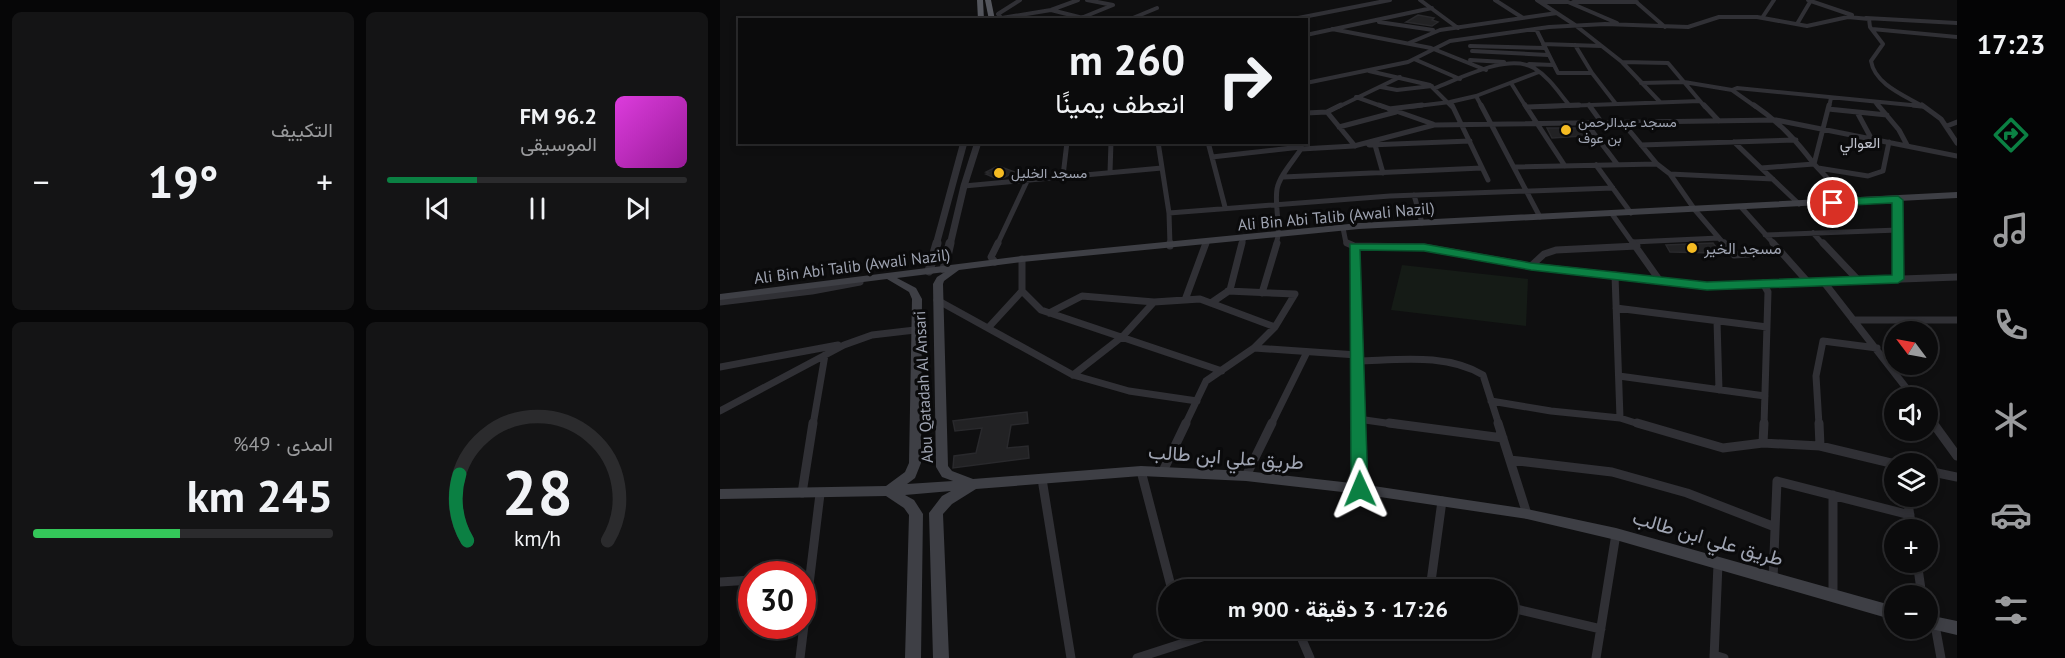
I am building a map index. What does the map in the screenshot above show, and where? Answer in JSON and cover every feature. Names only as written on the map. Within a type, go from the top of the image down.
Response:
[{"type":"highway","points":[[980,0],[978,8],[980,18]]},
{"type":"highway","points":[[988,0],[992,18]]},
{"type":"main road","name":"Ali Bin Abi Talib (Awali Nazil)","points":[[720,299],[995,262],[1280,233],[1422,223],[1898,200],[1957,195]]},
{"type":"main road","name":"Abu Qatadah Al Ansari","points":[[960,267],[940,279],[938,284],[942,466],[947,474],[974,483]]},
{"type":"main road","name":"Abu Qatadah Al Ansari","points":[[885,278],[913,290],[917,299],[915,463],[910,475],[888,491]]},
{"type":"main road","name":"طريق علي ابن طالب","points":[[720,494],[888,491],[1141,471],[1246,476],[1360,489],[1527,514],[1617,534],[1884,610]]},
{"type":"main road","points":[[941,658],[936,513],[947,500],[974,483]]},
{"type":"main road","points":[[888,491],[909,504],[916,514],[913,658]]},
{"type":"main road","points":[[1938,624],[1957,628]]},
{"type":"street","points":[[1002,18],[998,14],[1020,0]]},
{"type":"street","points":[[1060,0],[1071,3]]},
{"type":"street","points":[[1008,18],[1051,10],[1078,0]]},
{"type":"street","points":[[1051,10],[1082,18],[1113,5],[1088,0]]},
{"type":"street","points":[[1356,0],[1360,5]]},
{"type":"street","points":[[1298,18],[1390,0]]},
{"type":"street","points":[[1420,0],[1458,28]]},
{"type":"street","points":[[1495,0],[1523,18]]},
{"type":"street","points":[[1762,18],[1774,0]]},
{"type":"street","points":[[1538,1],[1636,1],[1665,27]]},
{"type":"street","points":[[1538,1],[1575,25],[1622,62],[1660,102]]},
{"type":"street","points":[[1797,24],[1809,1],[1858,17]]},
{"type":"street","points":[[1568,2],[1621,25]]},
{"type":"street","points":[[1133,18],[1157,8]]},
{"type":"street","points":[[1308,34],[1432,8]]},
{"type":"street","points":[[1409,43],[1437,31],[1557,13]]},
{"type":"street","points":[[1308,82],[1414,59],[1450,41],[1536,28],[1575,25],[1695,26],[1715,17],[1762,18],[1812,26],[1848,17],[1957,24]]},
{"type":"street","points":[[1866,18],[1869,19],[1872,29],[1882,44],[1871,64],[1877,74],[1891,87],[1938,116],[1957,143]]},
{"type":"street","points":[[1374,21],[1437,31]]},
{"type":"street","points":[[1536,28],[1558,73],[1592,73]]},
{"type":"street","points":[[1332,29],[1437,48],[1486,70]]},
{"type":"street","points":[[1872,29],[1957,37]]},
{"type":"street","points":[[1466,38],[1471,49],[1468,60]]},
{"type":"street","points":[[1575,45],[1592,73],[1616,104]]},
{"type":"street","points":[[1471,49],[1601,46]]},
{"type":"street","points":[[1471,49],[1548,55]]},
{"type":"street","points":[[1503,53],[1532,66],[1570,105]]},
{"type":"street","points":[[1414,59],[1460,79]]},
{"type":"street","points":[[1468,60],[1553,65]]},
{"type":"street","points":[[1380,86],[1397,90],[1433,87],[1506,62]]},
{"type":"street","points":[[1622,62],[1668,63],[1719,121]]},
{"type":"street","points":[[1366,70],[1433,87],[1450,102],[1488,180]]},
{"type":"street","points":[[1389,109],[1450,102],[1476,96],[1539,72]]},
{"type":"street","points":[[1308,113],[1327,112],[1400,77]]},
{"type":"street","points":[[1641,83],[1684,82],[1732,90],[1776,120],[1850,202]]},
{"type":"street","points":[[1511,83],[1565,166]]},
{"type":"street","points":[[1732,90],[1737,88],[1924,106]]},
{"type":"street","points":[[1476,96],[1540,217]]},
{"type":"street","points":[[1356,97],[1434,125]]},
{"type":"street","points":[[1816,166],[1831,98]]},
{"type":"street","points":[[1527,107],[1700,101]]},
{"type":"street","points":[[1875,102],[1899,130],[1907,146]]},
{"type":"street","points":[[1589,105],[1602,123]]},
{"type":"street","points":[[1828,109],[1887,115]]},
{"type":"street","points":[[1327,112],[1354,146]]},
{"type":"street","points":[[1339,127],[1396,112]]},
{"type":"street","points":[[1857,112],[1871,138]]},
{"type":"street","points":[[1354,146],[1434,125],[1776,120],[1957,156]]},
{"type":"street","points":[[1947,126],[1957,122]]},
{"type":"street","points":[[1586,123],[1617,165]]},
{"type":"street","points":[[1623,123],[1657,164],[1670,174],[1695,210],[1734,255],[1781,252]]},
{"type":"street","points":[[1641,145],[1796,140]]},
{"type":"street","points":[[1212,157],[1301,146],[1470,141]]},
{"type":"street","points":[[1734,142],[1799,204]]},
{"type":"street","points":[[1761,168],[1816,166],[1868,176],[1883,171],[1889,142]]},
{"type":"street","points":[[929,271],[963,144]]},
{"type":"street","points":[[944,269],[964,186],[977,144]]},
{"type":"street","points":[[1063,176],[1068,144]]},
{"type":"street","points":[[1110,172],[1112,144]]},
{"type":"street","points":[[1158,144],[1170,246]]},
{"type":"street","points":[[1209,144],[1225,207]]},
{"type":"street","points":[[1376,145],[1383,173]]},
{"type":"street","points":[[1262,293],[1280,233],[1276,202],[1277,186],[1301,146]]},
{"type":"street","points":[[1514,167],[1657,164]]},
{"type":"street","points":[[1596,165],[1631,213]]},
{"type":"street","points":[[964,186],[1162,168]]},
{"type":"street","points":[[1283,177],[1482,168]]},
{"type":"street","points":[[1670,174],[1773,180]]},
{"type":"street","points":[[995,262],[991,257],[1028,179]]},
{"type":"street","points":[[1168,213],[1276,202],[1525,189],[1613,188]]},
{"type":"street","points":[[1414,195],[1422,223]]},
{"type":"street","points":[[1898,200],[1898,279]]},
{"type":"street","points":[[1741,207],[1807,281]]},
{"type":"street","points":[[1612,214],[1660,281]]},
{"type":"street","points":[[1343,228],[1346,243],[1354,246],[1424,248],[1531,266],[1729,287],[1807,281],[1957,277]]},
{"type":"street","points":[[1765,235],[1898,230]]},
{"type":"street","points":[[1813,233],[1858,280]]},
{"type":"street","points":[[1211,303],[1228,291],[1244,237]]},
{"type":"street","points":[[1531,266],[1544,254],[1556,250],[1719,238]]},
{"type":"street","points":[[1185,300],[1206,242]]},
{"type":"street","points":[[1354,246],[1360,489]]},
{"type":"street","points":[[988,328],[1022,291],[1022,259]]},
{"type":"street","points":[[1615,275],[1620,418]]},
{"type":"street","points":[[720,299],[736,300],[812,291],[885,278]]},
{"type":"street","points":[[1823,281],[1906,387]]},
{"type":"street","points":[[1762,283],[1768,292],[1763,443]]},
{"type":"street","points":[[1022,291],[1041,310],[1222,370]]},
{"type":"street","points":[[1163,471],[1206,381],[1254,348],[1275,327],[1295,294],[1228,291]]},
{"type":"street","points":[[1049,313],[1082,296],[1154,302],[1200,299],[1275,327]]},
{"type":"street","points":[[720,308],[736,300]]},
{"type":"street","points":[[938,300],[1073,375],[1129,391],[1197,401]]},
{"type":"street","points":[[1073,375],[1123,336],[1154,302]]},
{"type":"street","points":[[1616,308],[1767,327]]},
{"type":"street","points":[[1853,320],[1957,320]]},
{"type":"street","points":[[1717,321],[1719,390]]},
{"type":"street","points":[[720,411],[852,342],[872,335],[915,330]]},
{"type":"street","points":[[1820,446],[1816,376],[1823,341],[1877,348]]},
{"type":"street","points":[[720,367],[852,342]]},
{"type":"street","points":[[1254,348],[1357,358],[1452,362],[1474,368],[1483,375],[1527,514]]},
{"type":"street","points":[[1246,476],[1306,352]]},
{"type":"street","points":[[802,493],[825,355]]},
{"type":"street","points":[[1619,376],[1765,396]]},
{"type":"street","points":[[1491,401],[1551,411],[1620,418],[1723,448],[1763,443],[1820,446],[1884,461]]},
{"type":"street","points":[[1358,419],[1503,438]]},
{"type":"street","points":[[1938,430],[1957,456]]},
{"type":"street","points":[[1510,460],[1612,472],[1687,493],[1775,527]]},
{"type":"street","points":[[1141,471],[1169,579]]},
{"type":"street","points":[[1938,473],[1957,477]]},
{"type":"street","points":[[1042,479],[1071,658]]},
{"type":"street","points":[[1773,579],[1777,481],[1910,515]]},
{"type":"street","points":[[809,561],[820,494]]},
{"type":"street","points":[[1833,495],[1833,596]]},
{"type":"street","points":[[1432,579],[1442,501]]},
{"type":"street","points":[[1909,507],[1911,519]]},
{"type":"street","points":[[1596,658],[1617,534]]},
{"type":"street","points":[[1717,657],[1718,564]]},
{"type":"street","points":[[720,582],[738,581]]},
{"type":"street","points":[[1518,609],[1601,629]]},
{"type":"street","points":[[800,658],[801,639]]},
{"type":"street","points":[[1137,658],[1195,639]]},
{"type":"street","points":[[1302,639],[1310,658]]},
{"type":"street","points":[[1936,639],[1941,658]]},
{"type":"shaded area","points":[[1402,265],[1528,279],[1526,326],[1391,310]]},
{"type":"building","points":[[1418,15],[1434,18],[1432,20],[1438,22],[1432,26],[1406,22]]},
{"type":"building","name":"مسجد عبدالرحمن بن عوف","points":[[1547,128],[1581,128],[1585,132],[1582,136],[1552,138]]},
{"type":"building","name":"مسجد الخليل","points":[[996,167],[1015,172],[1003,178],[995,178],[986,174]]},
{"type":"building","name":"مسجد الخير","points":[[1713,243],[1719,251],[1715,253],[1670,252],[1666,245]]},
{"type":"building","points":[[1027,412],[1028,423],[1011,425],[1007,448],[1028,446],[1029,458],[953,468],[954,456],[976,453],[982,428],[955,431],[953,421]]},
{"type":"place","name":"مسجد عبدالرحمن بن عوف","points":[[1566,130]]},
{"type":"place","name":"مسجد الخليل","points":[[999,173]]},
{"type":"place","name":"مسجد الخير","points":[[1692,248]]},
{"type":"district","name":"العوالي","points":[[1860,142]]},
{"type":"route","points":[[1360,489],[1354,246],[1424,248],[1531,266],[1707,286],[1729,287],[1762,283],[1898,279],[1898,200],[1833,203]]}]
